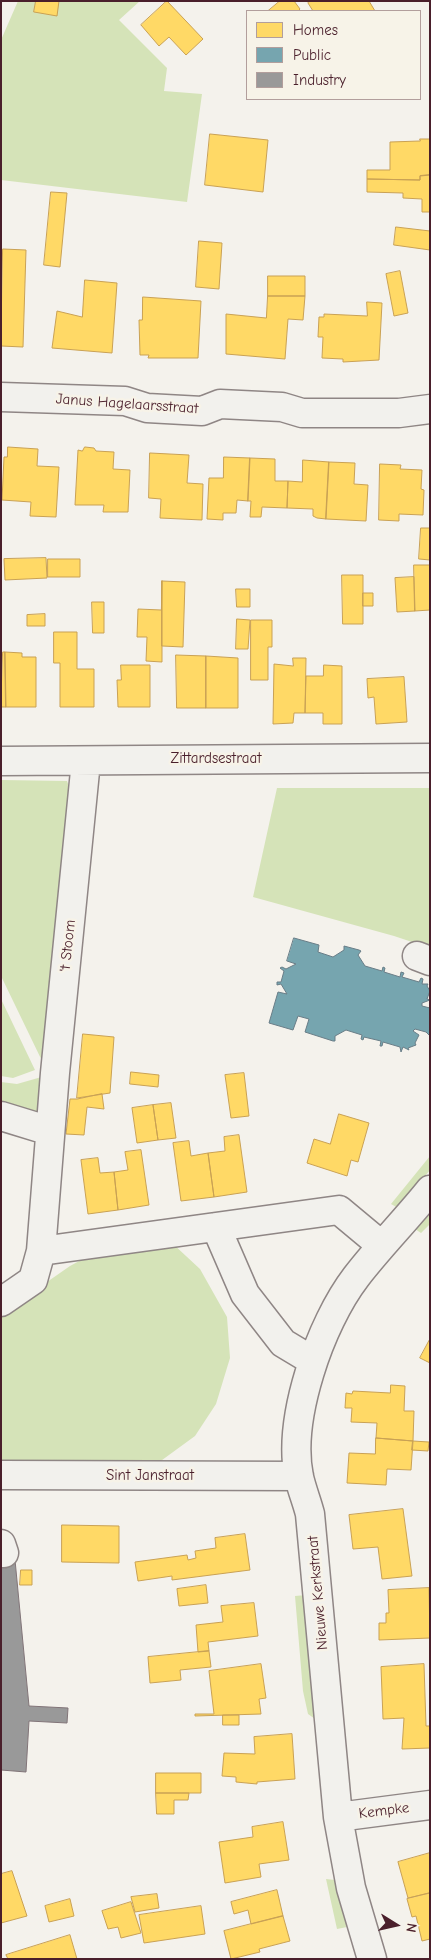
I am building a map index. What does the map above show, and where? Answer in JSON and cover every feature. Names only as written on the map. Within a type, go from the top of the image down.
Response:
[{"type":"street","name":"Janus Hagelaarsstraat","points":[[1,397],[125,401],[147,408],[202,411],[220,404],[282,407],[302,413],[399,413],[430,410]]},
{"type":"street","name":"Zittardsestraat","points":[[1,761],[430,758]]},
{"type":"street","name":"'t Stoom","points":[[1,1302],[33,1280],[41,1251],[50,1131],[86,760]]},
{"type":"street","points":[[1,1116],[50,1131]]},
{"type":"street","name":"Nieuwe Kerkstraat","points":[[372,1959],[351,1888],[338,1817],[310,1514],[299,1476],[298,1439],[303,1398],[313,1360],[332,1315],[354,1279],[381,1245],[430,1190]]},
{"type":"street","points":[[41,1251],[339,1210],[381,1245]]},
{"type":"street","points":[[216,1227],[245,1294],[283,1343],[313,1360]]},
{"type":"street","name":"Sint Janstraat","points":[[1,1475],[299,1476]]},
{"type":"street","name":"Kempke","points":[[338,1817],[430,1805]]},
{"type":"green space","points":[[18,1],[140,1],[119,20],[167,68],[164,91],[202,94],[187,202],[1,180],[1,40]]},
{"type":"green space","points":[[1,780],[67,781],[71,792],[44,1065],[1,976]]},
{"type":"green space","points":[[277,788],[430,788],[430,948],[394,936],[253,897]]},
{"type":"green space","points":[[1,999],[35,1070],[13,1078],[1,1076]]},
{"type":"green space","points":[[45,1076],[41,1113],[14,1110],[1,1105],[1,1082],[17,1084]]},
{"type":"green space","points":[[430,1156],[430,1170],[398,1208],[391,1204]]},
{"type":"green space","points":[[430,1212],[430,1224],[421,1233],[415,1229]]},
{"type":"green space","points":[[172,1243],[200,1269],[227,1317],[230,1358],[216,1404],[195,1436],[158,1463],[1,1460],[1,1314],[70,1266],[94,1253]]},
{"type":"green space","points":[[306,1595],[318,1721],[308,1714],[303,1691],[295,1596]]},
{"type":"green space","points":[[326,1879],[335,1880],[347,1927],[337,1929]]},
{"type":"building: Homes","points":[[36,1],[59,1],[57,16],[34,12]]},
{"type":"building: Homes","points":[[167,1],[203,39],[186,55],[169,37],[159,46],[141,25]]},
{"type":"building: Homes","points":[[280,1],[294,1],[300,9],[299,10],[269,10]]},
{"type":"building: Homes","points":[[311,1],[369,1],[374,10],[312,10],[308,3]]},
{"type":"building: Homes","points":[[210,134],[268,140],[263,192],[205,185]]},
{"type":"building: Homes","points":[[420,139],[430,139],[430,175],[420,176],[420,180],[367,179],[367,170],[390,170],[390,142],[420,141]]},
{"type":"building: Homes","points":[[430,175],[430,212],[422,212],[422,199],[403,198],[403,193],[367,192],[367,179],[420,180],[420,176]]},
{"type":"building: Homes","points":[[51,192],[67,193],[60,267],[44,265]]},
{"type":"building: Homes","points":[[396,227],[430,231],[430,250],[394,245]]},
{"type":"building: Homes","points":[[199,241],[222,243],[219,289],[196,287]]},
{"type":"building: Homes","points":[[3,249],[26,250],[23,347],[1,346]]},
{"type":"building: Homes","points":[[400,271],[408,313],[394,316],[386,274]]},
{"type":"building: Homes","points":[[268,276],[305,276],[305,296],[268,296]]},
{"type":"building: Homes","points":[[85,280],[117,283],[112,353],[52,348],[57,311],[82,317]]},
{"type":"building: Homes","points":[[268,296],[305,296],[303,320],[288,319],[285,359],[226,354],[226,314],[266,318]]},
{"type":"building: Homes","points":[[143,297],[201,301],[198,358],[148,358],[149,355],[140,355],[139,320],[142,320]]},
{"type":"building: Homes","points":[[367,302],[382,303],[379,360],[343,362],[343,359],[322,358],[323,337],[318,337],[319,317],[324,317],[324,314],[367,316]]},
{"type":"building: Homes","points":[[8,447],[38,449],[37,466],[59,467],[56,517],[30,516],[31,502],[2,500],[4,457],[7,457]]},
{"type":"building: Homes","points":[[85,447],[94,448],[96,451],[114,452],[113,469],[130,470],[128,512],[103,512],[104,505],[75,505],[78,450],[82,451]]},
{"type":"building: Homes","points":[[150,453],[189,455],[187,483],[203,484],[202,520],[160,518],[161,499],[149,498]]},
{"type":"building: Homes","points":[[224,457],[250,458],[248,501],[237,500],[236,513],[223,513],[223,520],[207,519],[209,478],[223,478]]},
{"type":"building: Homes","points":[[250,458],[275,459],[275,481],[288,481],[287,508],[262,507],[261,517],[250,517],[251,501],[248,501]]},
{"type":"building: Homes","points":[[303,460],[329,462],[326,519],[313,516],[313,509],[287,508],[288,481],[302,482]]},
{"type":"building: Homes","points":[[329,462],[355,463],[354,484],[368,485],[366,521],[326,519]]},
{"type":"building: Homes","points":[[380,464],[401,465],[400,469],[422,470],[421,489],[424,490],[423,515],[399,514],[399,521],[379,520]]},
{"type":"building: Homes","points":[[421,528],[430,528],[430,560],[419,559]]},
{"type":"building: Homes","points":[[46,558],[47,578],[5,580],[4,559]]},
{"type":"building: Homes","points":[[48,559],[80,559],[80,577],[48,577]]},
{"type":"building: Homes","points":[[414,565],[430,565],[430,610],[415,611]]},
{"type":"building: Homes","points":[[342,575],[363,575],[363,624],[343,624]]},
{"type":"building: Homes","points":[[414,577],[415,611],[397,612],[395,578]]},
{"type":"building: Homes","points":[[162,581],[162,662],[146,661],[147,637],[137,637],[138,609],[161,610]]},
{"type":"building: Homes","points":[[162,581],[185,582],[183,647],[162,646]]},
{"type":"building: Homes","points":[[236,589],[250,589],[250,607],[237,607]]},
{"type":"building: Homes","points":[[363,593],[373,593],[373,606],[363,606]]},
{"type":"building: Homes","points":[[92,602],[104,602],[104,633],[93,633]]},
{"type":"building: Homes","points":[[45,614],[45,626],[27,626],[27,615]]},
{"type":"building: Homes","points":[[237,619],[250,620],[248,649],[236,649]]},
{"type":"building: Homes","points":[[251,620],[272,620],[272,647],[268,647],[268,680],[251,680]]},
{"type":"building: Homes","points":[[54,632],[77,632],[77,669],[94,669],[94,707],[60,707],[60,663],[54,663]]},
{"type":"building: Homes","points":[[3,652],[5,652],[6,707],[1,707]]},
{"type":"building: Homes","points":[[5,652],[22,653],[22,657],[36,657],[36,707],[6,707]]},
{"type":"building: Homes","points":[[176,655],[206,656],[206,708],[177,708]]},
{"type":"building: Homes","points":[[206,656],[238,658],[238,708],[206,708]]},
{"type":"building: Homes","points":[[293,658],[306,658],[305,713],[294,713],[293,723],[273,724],[274,664],[293,666]]},
{"type":"building: Homes","points":[[121,665],[150,665],[150,707],[118,707],[117,680],[121,680]]},
{"type":"building: Homes","points":[[324,665],[342,666],[342,724],[323,724],[323,713],[305,713],[306,676],[323,676]]},
{"type":"building: Homes","points":[[404,677],[407,722],[376,724],[374,697],[368,698],[367,679]]},
{"type":"building: Homes","points":[[83,1034],[114,1037],[110,1093],[77,1098]]},
{"type":"building: Homes","points":[[131,1072],[159,1075],[158,1087],[130,1084]]},
{"type":"building: Homes","points":[[244,1073],[249,1116],[231,1118],[225,1075]]},
{"type":"building: Homes","points":[[102,1094],[104,1109],[87,1107],[84,1135],[66,1134],[70,1099]]},
{"type":"building: Homes","points":[[171,1103],[176,1138],[158,1140],[153,1105]]},
{"type":"building: Homes","points":[[153,1105],[158,1140],[137,1143],[132,1108]]},
{"type":"building: Homes","points":[[339,1114],[369,1123],[358,1162],[351,1160],[347,1176],[307,1163],[314,1139],[330,1144]]},
{"type":"building: Homes","points":[[239,1135],[247,1192],[214,1197],[208,1153],[225,1151],[224,1137]]},
{"type":"building: Homes","points":[[189,1141],[191,1156],[208,1153],[214,1197],[181,1201],[173,1143]]},
{"type":"building: Homes","points":[[141,1150],[149,1205],[118,1210],[114,1172],[128,1170],[125,1152]]},
{"type":"building: Homes","points":[[98,1158],[100,1173],[114,1172],[118,1210],[88,1214],[81,1160]]},
{"type":"building: Homes","points":[[430,1339],[430,1363],[420,1358]]},
{"type":"building: Homes","points":[[391,1385],[405,1386],[404,1411],[414,1411],[413,1441],[376,1438],[377,1423],[351,1422],[352,1408],[345,1408],[346,1393],[352,1394],[353,1391],[390,1393]]},
{"type":"building: Homes","points":[[376,1438],[413,1441],[411,1470],[387,1469],[386,1485],[347,1483],[349,1453],[375,1454]]},
{"type":"building: Homes","points":[[413,1441],[429,1442],[428,1451],[412,1450]]},
{"type":"building: Homes","points":[[403,1509],[412,1576],[382,1579],[378,1547],[353,1549],[349,1515]]},
{"type":"building: Homes","points":[[62,1525],[119,1526],[119,1563],[62,1562]]},
{"type":"building: Homes","points":[[245,1534],[250,1570],[172,1580],[172,1576],[138,1581],[135,1562],[187,1555],[188,1560],[196,1558],[195,1551],[216,1548],[215,1538]]},
{"type":"building: Homes","points":[[21,1570],[32,1570],[32,1585],[20,1585]]},
{"type":"building: Homes","points":[[206,1585],[208,1603],[179,1606],[177,1589]]},
{"type":"building: Homes","points":[[429,1588],[430,1638],[379,1640],[379,1623],[386,1623],[386,1613],[389,1613],[388,1590]]},
{"type":"building: Homes","points":[[254,1603],[258,1636],[208,1642],[209,1651],[198,1652],[196,1625],[223,1622],[221,1606]]},
{"type":"building: Homes","points":[[209,1651],[211,1667],[180,1670],[181,1680],[150,1683],[148,1657]]},
{"type":"building: Homes","points":[[261,1664],[266,1698],[259,1699],[261,1714],[195,1716],[195,1714],[214,1714],[209,1671]]},
{"type":"building: Homes","points":[[424,1664],[426,1726],[430,1726],[430,1748],[402,1749],[404,1718],[383,1719],[381,1667]]},
{"type":"building: Homes","points":[[223,1715],[239,1715],[239,1725],[223,1725]]},
{"type":"building: Homes","points":[[292,1734],[295,1779],[257,1782],[257,1784],[236,1782],[236,1777],[222,1776],[224,1753],[255,1754],[254,1737]]},
{"type":"building: Homes","points":[[156,1773],[201,1773],[201,1793],[156,1793]]},
{"type":"building: Homes","points":[[156,1793],[189,1793],[188,1800],[174,1800],[174,1814],[157,1814]]},
{"type":"building: Homes","points":[[283,1822],[289,1860],[259,1864],[261,1877],[225,1883],[219,1842],[253,1837],[252,1827]]},
{"type":"building: Homes","points":[[430,1853],[430,1893],[408,1898],[398,1862]]},
{"type":"building: Homes","points":[[12,1871],[27,1916],[1,1923],[1,1874]]},
{"type":"building: Homes","points":[[277,1890],[283,1916],[251,1924],[248,1910],[234,1914],[231,1902]]},
{"type":"building: Homes","points":[[430,1893],[430,1939],[422,1941],[416,1916],[412,1917],[407,1899]]},
{"type":"building: Homes","points":[[157,1894],[159,1908],[135,1912],[131,1897]]},
{"type":"building: Homes","points":[[70,1899],[74,1916],[49,1922],[45,1906]]},
{"type":"building: Homes","points":[[131,1902],[141,1933],[121,1938],[118,1927],[108,1929],[102,1911]]},
{"type":"building: Homes","points":[[201,1906],[205,1934],[144,1943],[139,1915]]},
{"type":"building: Homes","points":[[283,1916],[290,1941],[259,1949],[260,1952],[231,1959],[224,1931]]},
{"type":"building: Homes","points":[[70,1935],[77,1959],[8,1959],[6,1955]]},
{"type":"building: Public","points":[[294,938],[319,945],[318,952],[333,957],[344,950],[344,946],[359,950],[361,951],[358,955],[365,966],[382,971],[383,967],[385,968],[384,972],[400,977],[401,972],[404,973],[402,977],[419,982],[421,978],[423,979],[422,984],[428,984],[427,986],[430,991],[427,999],[430,1000],[422,1003],[422,1006],[430,1008],[430,1036],[426,1032],[415,1029],[413,1031],[419,1035],[415,1043],[416,1045],[408,1048],[409,1050],[403,1047],[401,1052],[400,1047],[383,1042],[382,1046],[380,1046],[381,1041],[364,1037],[363,1040],[361,1039],[362,1035],[346,1030],[335,1036],[335,1041],[305,1032],[309,1019],[298,1016],[293,1030],[269,1023],[278,992],[287,994],[281,984],[277,985],[277,982],[281,982],[284,971],[280,968],[286,969],[296,964],[287,961]]},
{"type":"building: Industry","points":[[1,1560],[15,1560],[29,1706],[68,1708],[67,1723],[29,1721],[26,1772],[1,1770]]}]
